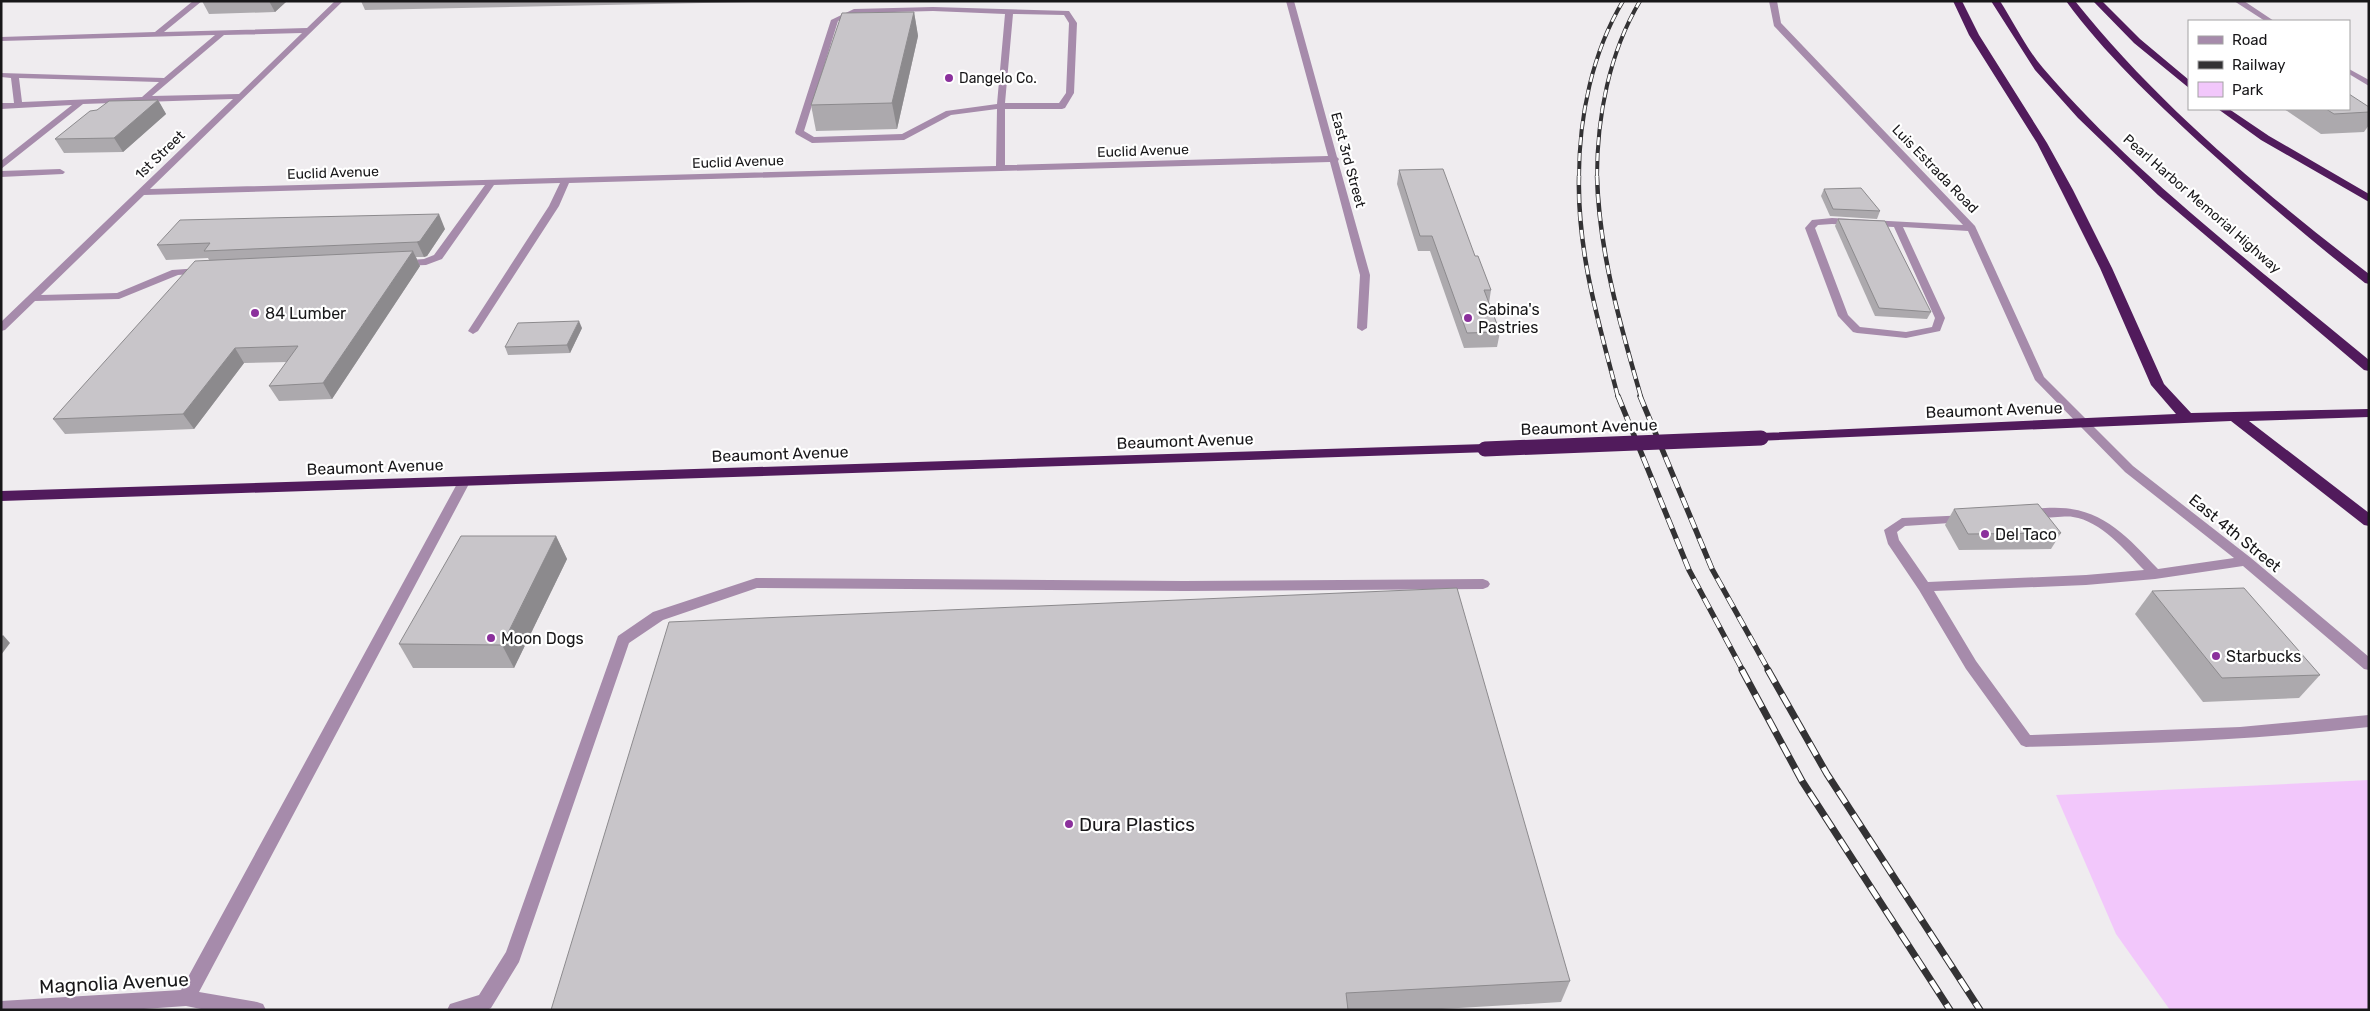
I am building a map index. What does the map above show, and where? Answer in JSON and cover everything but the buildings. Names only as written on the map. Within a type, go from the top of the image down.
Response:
[{"type":"highway","points":[[1957,1],[1974,35],[2042,142],[2106,268],[2158,384],[2188,418]]},
{"type":"highway","name":"Pearl Harbor Memorial Highway","points":[[1995,1],[2038,68],[2082,116],[2162,193],[2369,367]]},
{"type":"highway","points":[[2070,1],[2115,57],[2167,109],[2320,243],[2369,280]]},
{"type":"highway","points":[[2097,1],[2137,41],[2188,84]]},
{"type":"highway","points":[[2224,110],[2265,138],[2369,199]]},
{"type":"highway","name":"Beaumont Avenue","points":[[1,496],[1485,449],[2188,418],[2369,413]]},
{"type":"highway","points":[[2235,417],[2369,521]]},
{"type":"street","points":[[158,33],[198,1]]},
{"type":"street","name":"1st Street","points":[[1,328],[339,1]]},
{"type":"street","name":"East 3rd Street","points":[[1290,1],[1335,159],[1365,275],[1362,328]]},
{"type":"street","name":"Luis Estrada Road","points":[[1773,1],[1777,24],[1972,228],[2039,378],[2083,424]]},
{"type":"street","points":[[2238,1],[2268,20]]},
{"type":"street","points":[[933,8],[1066,13],[1073,23],[1070,93],[1062,106],[1001,106],[949,113],[904,136],[812,140],[799,132],[835,20],[854,11],[933,8]]},
{"type":"street","points":[[1000,168],[1001,106],[1008,12]]},
{"type":"street","points":[[1,39],[309,30]]},
{"type":"street","points":[[144,99],[223,32]]},
{"type":"street","points":[[2350,72],[2369,84]]},
{"type":"street","points":[[1,75],[166,80]]},
{"type":"street","points":[[15,76],[18,104]]},
{"type":"street","points":[[1,106],[241,96]]},
{"type":"street","points":[[1,166],[81,102]]},
{"type":"street","name":"Euclid Avenue","points":[[142,192],[1335,159]]},
{"type":"street","points":[[1,174],[60,172]]},
{"type":"street","points":[[473,331],[554,206],[566,180]]},
{"type":"street","points":[[396,264],[426,262],[438,257],[492,182]]},
{"type":"street","points":[[1897,224],[1940,318],[1936,329],[1906,336],[1857,330],[1843,316],[1810,228],[1815,222],[1897,224],[1972,228]]},
{"type":"street","points":[[33,298],[120,296],[176,272],[216,270]]},
{"type":"street","name":"East 4th Street","points":[[2083,424],[2129,469],[2246,561],[2369,665]]},
{"type":"street","points":[[186,998],[464,482]]},
{"type":"street","points":[[2016,515],[2078,513],[2095,521],[2126,544],[2155,574]]},
{"type":"street","points":[[1978,517],[1902,522],[1890,530],[1893,541],[1924,587],[1971,665],[2026,741],[2175,736],[2278,730],[2369,721]]},
{"type":"street","points":[[1924,587],[2086,580],[2155,574],[2246,561]]},
{"type":"street","points":[[456,1010],[485,1002],[513,956],[623,640],[658,616],[756,583],[1174,586],[1483,584]]},
{"type":"street","name":"Magnolia Avenue","points":[[1,1009],[186,998],[257,1010]]},
{"type":"green space","points":[[2369,780],[2369,1010],[2170,1010],[2116,934],[2056,795]]},
{"type":"railway","points":[[1579,177],[1582,132],[1589,86],[1603,42],[1623,1]]},
{"type":"railway","points":[[1597,176],[1599,132],[1607,86],[1620,42],[1640,1]]},
{"type":"railway","points":[[1597,176],[1606,260],[1618,315],[1641,397]]},
{"type":"railway","points":[[1579,177],[1579,204],[1585,260],[1618,397]]},
{"type":"railway","points":[[1618,396],[1689,570],[1743,671]]},
{"type":"railway","points":[[1640,396],[1712,569],[1769,671]]},
{"type":"railway","points":[[1742,670],[1802,781],[1950,1010]]},
{"type":"railway","points":[[1768,670],[1827,774],[1980,1010]]},
{"type":"place","name":"Dangelo Co.","points":[[949,78]]},
{"type":"place","name":"84 Lumber","points":[[255,313]]},
{"type":"place","name":"Sabina's Pastries","points":[[1468,318]]},
{"type":"place","name":"Del Taco","points":[[1985,534]]},
{"type":"place","name":"Moon Dogs","points":[[491,638]]},
{"type":"place","name":"Starbucks","points":[[2216,656]]},
{"type":"place","name":"Dura Plastics","points":[[1069,824]]}]
